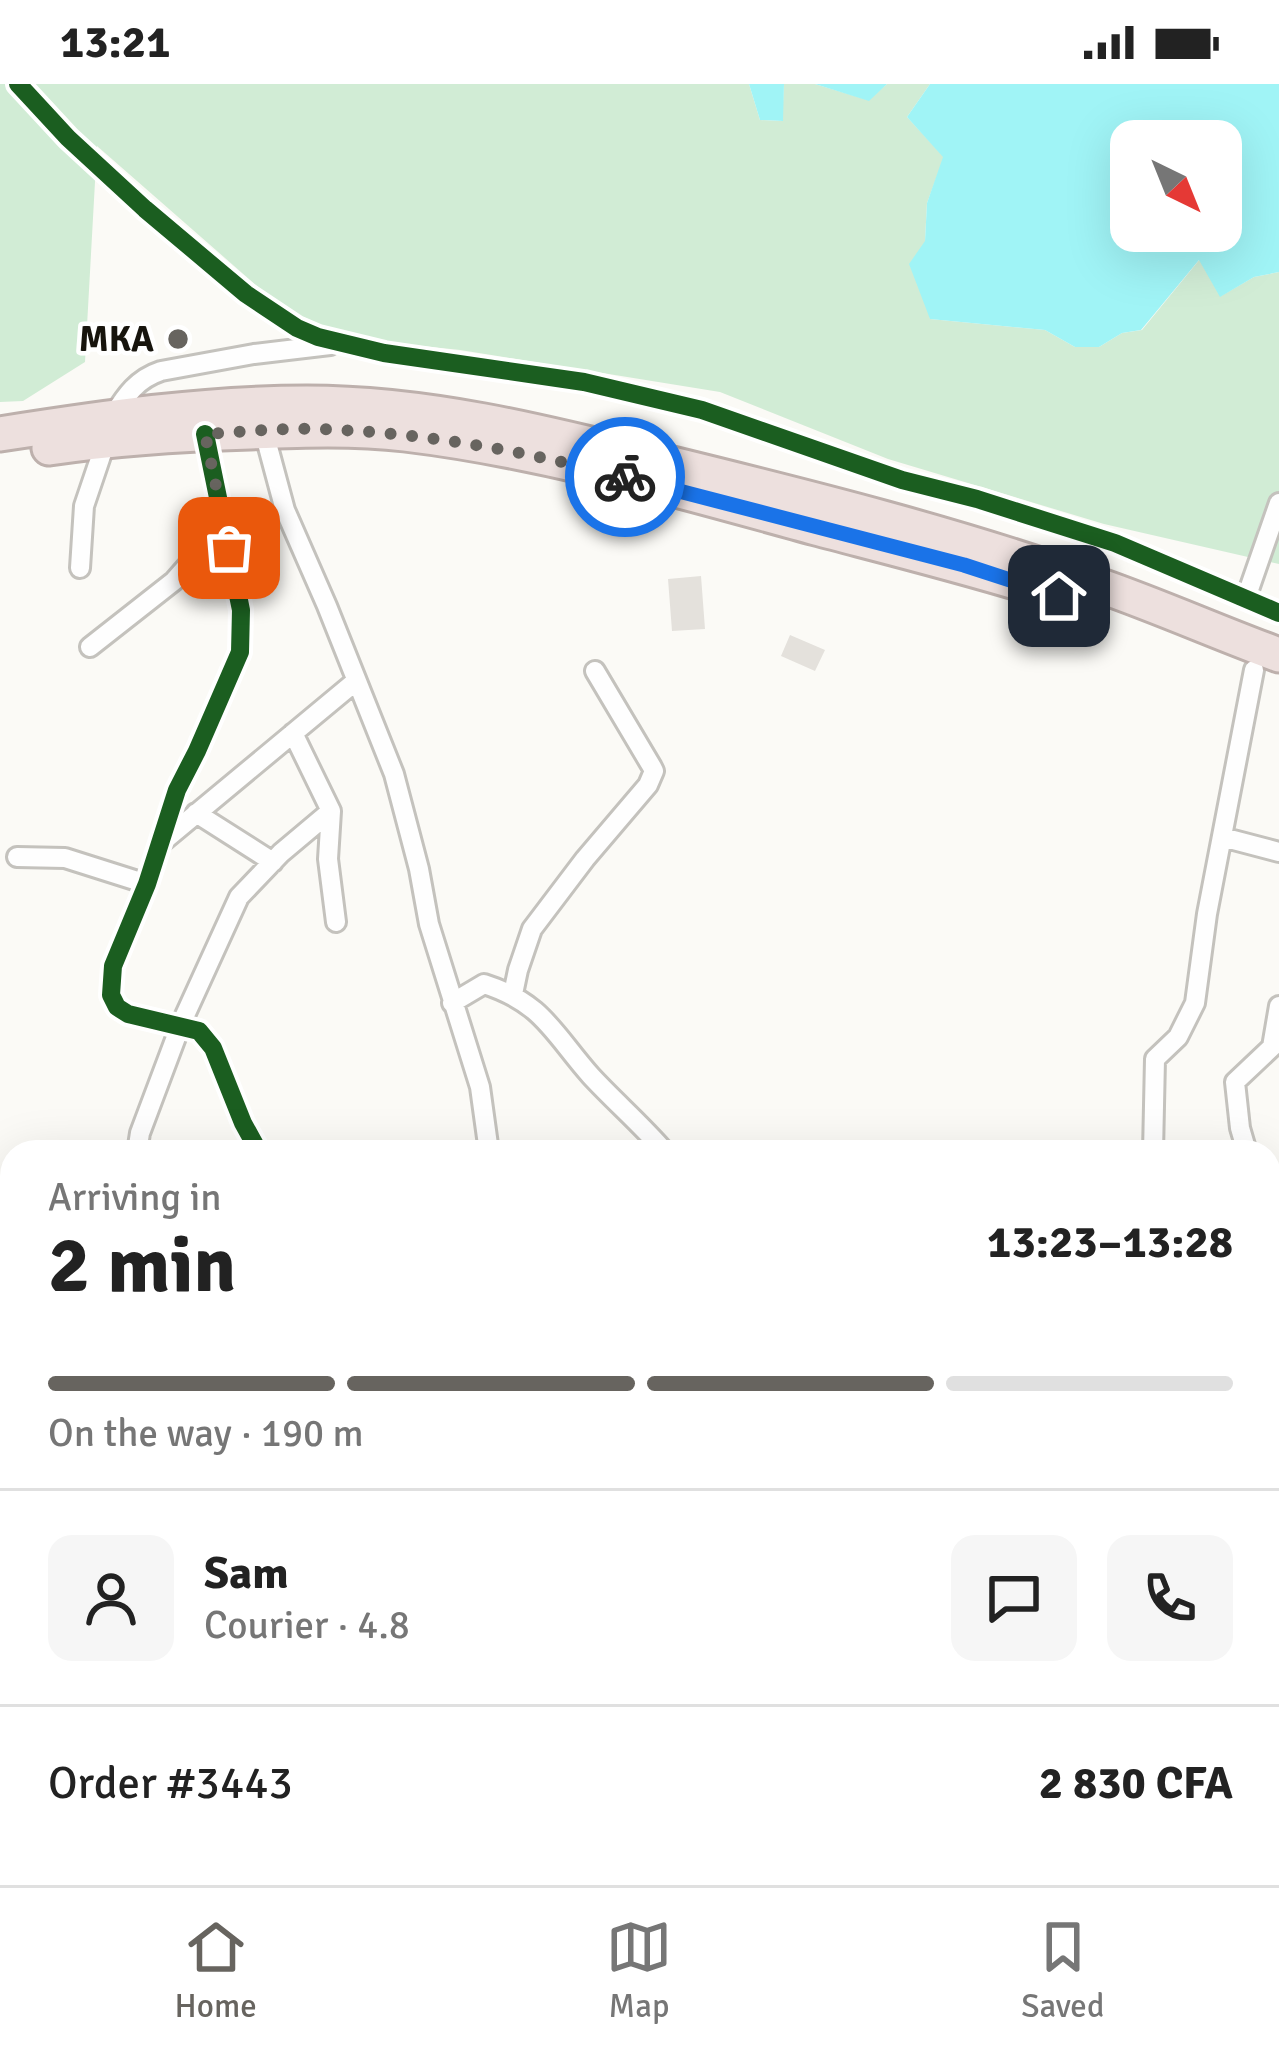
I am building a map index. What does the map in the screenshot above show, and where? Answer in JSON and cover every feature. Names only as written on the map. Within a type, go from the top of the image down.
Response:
[{"type":"highway","points":[[0,455],[223,406],[309,403],[495,421],[820,502],[1005,554],[1104,587],[1271,668]]},
{"type":"highway","points":[[0,434],[311,429],[404,434],[540,455],[964,565],[1090,606],[1180,643],[1271,668]]},
{"type":"street","points":[[18,84],[145,209],[246,295],[297,328],[341,345],[584,382],[702,410],[902,480],[1115,543],[1279,613]]},
{"type":"street","points":[[80,568],[85,506],[109,429],[127,392],[161,370],[341,345]]},
{"type":"street","points":[[264,431],[285,510],[394,774],[429,924],[480,1087],[487,1140]]},
{"type":"street","points":[[205,434],[241,610],[241,652],[177,790],[147,884],[113,966],[111,995],[128,1014],[200,1031],[252,1140]]},
{"type":"street","points":[[1246,598],[1279,503]]},
{"type":"street","points":[[90,647],[174,581],[224,524]]},
{"type":"street","points":[[1153,1140],[1154,1059],[1178,1037],[1195,1003],[1222,837],[1271,668]]},
{"type":"street","points":[[513,994],[532,929],[648,785],[654,771],[595,671]]},
{"type":"street","points":[[158,845],[356,681]]},
{"type":"street","points":[[293,734],[331,812],[328,859],[335,922]]},
{"type":"street","points":[[139,1140],[181,1024],[239,897],[331,812]]},
{"type":"street","points":[[196,813],[273,862]]},
{"type":"street","points":[[1222,837],[1279,852]]},
{"type":"street","points":[[17,857],[65,858],[147,884]]},
{"type":"street","points":[[452,1003],[484,984],[513,994],[540,1012],[654,1140]]},
{"type":"street","points":[[1244,1140],[1235,1082],[1272,1047],[1279,1006]]},
{"type":"green space","points":[[0,84],[749,84],[760,120],[782,121],[784,84],[815,84],[868,100],[887,84],[930,84],[907,117],[944,157],[927,203],[930,319],[1045,330],[1075,347],[1099,347],[1122,333],[1142,330],[1200,259],[1221,296],[1254,277],[1279,272],[1279,564],[1104,524],[888,459],[720,392],[460,350],[374,341],[319,324],[281,307],[97,146],[85,362],[23,401],[0,402]]},
{"type":"water","points":[[749,84],[784,84],[783,121],[760,120]]},
{"type":"water","points":[[815,84],[887,84],[869,101]]},
{"type":"water","points":[[930,84],[1279,84],[1279,272],[1254,277],[1220,297],[1199,260],[1141,330],[1122,333],[1099,347],[1075,347],[1045,330],[930,319],[909,264],[925,241],[927,203],[943,157],[907,117]]},
{"type":"building","points":[[701,576],[705,629],[672,631],[668,579]]},
{"type":"building","points":[[790,635],[825,650],[815,671],[781,656]]},
{"type":"cycle path","points":[[18,84],[145,209],[246,294],[318,337],[384,353],[584,382],[702,410],[902,480],[1115,543],[1279,613]]},
{"type":"cycle path","points":[[205,434],[241,610],[240,652],[177,790],[147,884],[113,966],[111,995],[128,1014],[199,1031],[213,1048],[252,1140]]},
{"type":"way so far","points":[[229,548],[205,434],[311,429],[404,434],[540,455],[625,477]]},
{"type":"place","name":"MKA","points":[[178,339]]},
{"type":"route","points":[[625,477],[964,565],[1059,596]]}]
